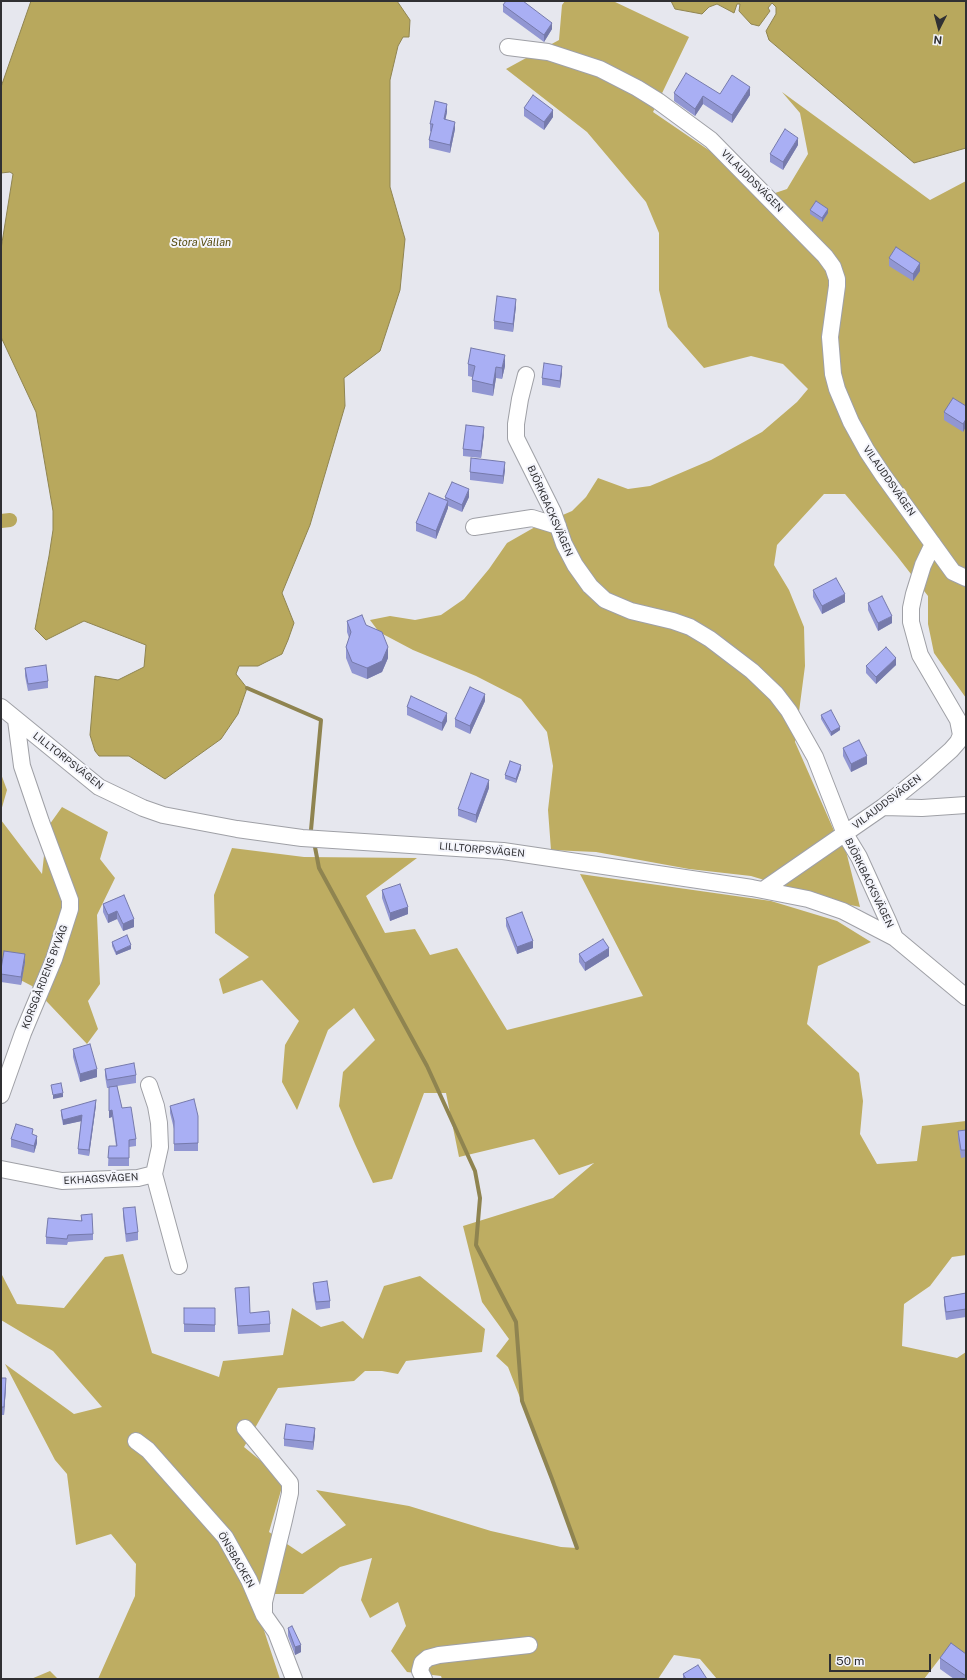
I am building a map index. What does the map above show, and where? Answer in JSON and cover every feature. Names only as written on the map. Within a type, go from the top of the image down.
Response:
[{"type":"street","name":"VILAUDDSVÄGEN","points":[[508,47],[548,52],[600,69],[637,88],[658,101],[711,140],[825,256],[833,267],[837,279],[830,337],[833,374],[837,389],[851,422],[867,451],[933,544],[923,565],[914,594],[911,608],[911,622],[920,655],[958,720],[960,735],[958,742],[951,750],[883,807],[797,865],[763,890]]},
{"type":"street","name":"BJÖRKBACKSVÄGEN","points":[[526,375],[516,424],[516,438],[553,512],[564,544],[574,565],[599,595],[606,600],[631,610],[690,627],[710,639],[752,671],[776,694],[789,711],[815,757],[845,834],[858,857],[888,921],[894,938]]},
{"type":"street","points":[[474,527],[532,518],[558,526]]},
{"type":"street","points":[[933,544],[953,572],[966,578]]},
{"type":"street","name":"LILLTORPSVÄGEN","points":[[1,707],[99,787],[136,805],[163,815],[237,829],[298,838],[503,851],[763,890],[808,899],[828,905],[894,938],[966,997]]},
{"type":"street","name":"KORSGÅRDENS BYVÄG","points":[[1,1095],[23,1033],[54,959],[70,909],[70,900],[40,822],[22,766],[16,720]]},
{"type":"street","points":[[951,750],[966,744]]},
{"type":"street","points":[[883,807],[922,808],[966,805]]},
{"type":"street","points":[[148,1085],[156,1106],[159,1123],[160,1147],[158,1164],[154,1174],[161,1193],[179,1266]]},
{"type":"street","name":"EKHAGSVÄGEN","points":[[1,1169],[62,1181],[138,1178],[154,1174]]},
{"type":"street","points":[[245,1428],[290,1483],[290,1493],[264,1602],[264,1615]]},
{"type":"street","name":"ÖNSBACKEN","points":[[136,1441],[148,1450],[225,1538],[249,1580],[264,1615],[276,1632],[294,1679]]},
{"type":"street","points":[[424,1679],[420,1671],[422,1663],[428,1658],[439,1655],[529,1646]]},
{"type":"shaded area","points":[[565,1],[613,1],[689,37],[653,112],[713,153],[766,196],[787,189],[808,154],[800,113],[782,92],[930,200],[966,181],[966,698],[934,653],[928,624],[928,596],[897,556],[845,494],[824,494],[777,545],[774,565],[789,590],[804,627],[805,666],[795,742],[835,833],[846,851],[860,907],[841,903],[751,876],[689,869],[596,852],[551,850],[548,810],[553,766],[547,732],[521,699],[476,676],[413,650],[379,632],[370,620],[390,616],[415,620],[441,615],[464,599],[489,569],[507,543],[535,527],[572,511],[586,497],[598,478],[628,489],[650,486],[711,460],[762,432],[797,402],[808,389],[783,364],[751,356],[704,368],[668,327],[659,290],[659,233],[646,202],[587,132],[506,69],[559,40],[562,5]]},
{"type":"shaded area","points":[[1,774],[7,790],[1,811]]},
{"type":"shaded area","points":[[62,807],[108,832],[100,859],[115,878],[97,915],[100,984],[88,1001],[98,1029],[87,1044],[32,986],[1,970],[1,820],[42,874],[47,828]]},
{"type":"shaded area","points":[[232,848],[304,857],[417,858],[366,896],[385,933],[415,929],[430,955],[457,948],[507,1030],[643,996],[580,874],[771,901],[837,921],[871,942],[818,966],[807,1024],[859,1073],[863,1101],[860,1134],[877,1164],[917,1161],[922,1126],[966,1121],[966,1255],[952,1257],[930,1286],[904,1304],[902,1346],[957,1358],[966,1352],[966,1663],[944,1653],[924,1679],[717,1679],[700,1659],[674,1655],[658,1679],[442,1679],[441,1676],[407,1672],[391,1651],[406,1626],[398,1602],[370,1618],[361,1600],[372,1558],[340,1567],[303,1594],[274,1594],[255,1603],[280,1679],[98,1679],[135,1596],[136,1564],[111,1534],[76,1545],[67,1474],[55,1460],[5,1364],[74,1414],[102,1407],[53,1351],[1,1320],[1,1273],[17,1304],[64,1308],[105,1257],[123,1254],[152,1353],[219,1377],[223,1361],[283,1355],[292,1308],[321,1327],[343,1321],[363,1339],[384,1286],[420,1276],[485,1329],[482,1352],[406,1361],[398,1374],[382,1371],[365,1371],[354,1381],[278,1388],[244,1447],[284,1480],[269,1532],[302,1554],[346,1525],[316,1490],[409,1506],[491,1531],[561,1547],[577,1548],[552,1479],[508,1367],[496,1356],[509,1339],[482,1302],[463,1226],[553,1198],[594,1163],[559,1175],[534,1139],[459,1157],[446,1093],[424,1093],[392,1179],[373,1183],[339,1106],[343,1072],[375,1040],[354,1008],[328,1030],[297,1110],[282,1082],[285,1045],[299,1021],[262,980],[223,994],[219,979],[249,957],[215,933],[214,895]]},
{"type":"shaded area","points":[[50,1671],[58,1679],[31,1679]]},
{"type":"water","name":"Stora Vällan","points":[[31,1],[397,1],[410,20],[409,37],[403,37],[398,46],[390,80],[390,187],[405,239],[400,290],[380,351],[344,378],[345,406],[310,525],[282,593],[294,623],[282,654],[258,666],[239,666],[236,674],[247,688],[238,714],[221,739],[165,779],[129,756],[99,756],[95,751],[90,735],[95,676],[118,680],[144,667],[146,645],[84,621],[46,640],[35,629],[53,530],[53,511],[36,412],[1,337],[1,249],[13,174],[10,172],[1,173],[1,87]]},
{"type":"water","points":[[671,1],[966,1],[966,148],[914,163],[769,40],[766,31],[776,14],[776,7],[772,3],[768,8],[770,11],[759,26],[751,24],[739,11],[740,4],[737,4],[734,13],[717,4],[709,7],[702,14],[675,9]]},
{"type":"building","points":[[506,1],[523,1],[552,23],[544,35],[503,5]]},
{"type":"building","points":[[686,73],[720,94],[732,75],[750,87],[732,115],[703,96],[695,109],[674,93]]},
{"type":"building","points":[[533,95],[553,110],[544,122],[524,108]]},
{"type":"building","points":[[435,101],[447,104],[444,119],[455,122],[450,145],[429,140],[433,124],[430,124]]},
{"type":"building","points":[[785,129],[798,138],[783,162],[770,154]]},
{"type":"building","points":[[816,201],[828,209],[822,218],[810,210]]},
{"type":"building","points":[[896,247],[920,263],[913,274],[889,258]]},
{"type":"building","points":[[497,296],[516,299],[513,324],[494,321]]},
{"type":"building","points":[[471,348],[505,355],[502,368],[496,367],[493,385],[472,380],[475,366],[468,364]]},
{"type":"building","points":[[544,363],[562,366],[560,381],[542,378]]},
{"type":"building","points":[[953,398],[966,406],[966,419],[963,424],[944,412]]},
{"type":"building","points":[[466,425],[484,427],[481,451],[463,449]]},
{"type":"building","points":[[471,458],[505,462],[503,476],[470,472]]},
{"type":"building","points":[[452,482],[469,489],[462,505],[445,497]]},
{"type":"building","points":[[429,493],[448,501],[436,531],[416,523]]},
{"type":"building","points":[[836,578],[845,594],[822,606],[813,590]]},
{"type":"building","points":[[882,596],[892,616],[878,623],[868,603]]},
{"type":"building","points":[[362,615],[366,625],[382,632],[388,647],[382,661],[367,668],[352,662],[346,647],[351,632],[347,621]]},
{"type":"building","points":[[886,647],[896,658],[876,677],[866,666]]},
{"type":"building","points":[[46,665],[48,681],[28,684],[25,668]]},
{"type":"building","points":[[470,687],[485,694],[470,726],[455,719]]},
{"type":"building","points":[[411,696],[447,713],[442,723],[407,707]]},
{"type":"building","points":[[831,710],[840,727],[831,732],[821,715]]},
{"type":"building","points":[[859,740],[867,756],[851,764],[843,748]]},
{"type":"building","points":[[510,761],[521,765],[516,779],[505,775]]},
{"type":"building","points":[[471,773],[489,780],[476,815],[458,809]]},
{"type":"building","points":[[400,884],[408,907],[390,913],[382,890]]},
{"type":"building","points":[[124,895],[134,919],[123,924],[117,911],[108,915],[103,904]]},
{"type":"building","points":[[522,912],[533,941],[517,947],[506,918]]},
{"type":"building","points":[[127,935],[131,945],[116,952],[112,942]]},
{"type":"building","points":[[603,939],[609,948],[585,963],[579,954]]},
{"type":"building","points":[[4,951],[25,954],[21,977],[1,974]]},
{"type":"building","points":[[90,1044],[97,1069],[80,1074],[73,1049]]},
{"type":"building","points":[[134,1063],[136,1075],[107,1080],[105,1069]]},
{"type":"building","points":[[61,1083],[63,1093],[53,1095],[51,1085]]},
{"type":"building","points":[[117,1086],[122,1108],[131,1107],[136,1139],[129,1140],[129,1158],[108,1158],[109,1146],[117,1146],[112,1110],[109,1111],[109,1087]]},
{"type":"building","points":[[194,1099],[198,1116],[198,1143],[174,1144],[174,1121],[170,1106]]},
{"type":"building","points":[[96,1100],[89,1150],[78,1149],[82,1115],[63,1120],[61,1110]]},
{"type":"building","points":[[16,1124],[33,1129],[32,1134],[37,1136],[34,1146],[11,1139]]},
{"type":"building","points":[[966,1130],[966,1150],[961,1150],[958,1131]]},
{"type":"building","points":[[135,1207],[138,1232],[126,1234],[123,1208]]},
{"type":"building","points":[[92,1214],[93,1234],[68,1235],[67,1239],[46,1237],[48,1218],[82,1221],[81,1215]]},
{"type":"building","points":[[327,1281],[330,1301],[316,1302],[313,1283]]},
{"type":"building","points":[[249,1287],[250,1313],[269,1311],[270,1324],[238,1326],[235,1288]]},
{"type":"building","points":[[966,1293],[966,1309],[946,1312],[944,1297]]},
{"type":"building","points":[[184,1308],[215,1308],[215,1325],[184,1324]]},
{"type":"building","points":[[1,1378],[6,1378],[4,1407],[1,1407]]},
{"type":"building","points":[[286,1424],[315,1428],[313,1442],[284,1439]]},
{"type":"building","points":[[292,1626],[301,1645],[295,1647],[288,1628]]},
{"type":"building","points":[[951,1643],[966,1654],[966,1676],[940,1658]]},
{"type":"building","points":[[698,1665],[707,1679],[686,1679],[683,1674]]},
{"type":"waterway","points":[[1,521],[10,520]]},
{"type":"waterway","points":[[247,688],[321,720],[311,830],[312,835]]},
{"type":"waterway","points":[[314,842],[319,868],[427,1066],[475,1171],[480,1198],[476,1245],[516,1322],[522,1401],[577,1548]]}]
